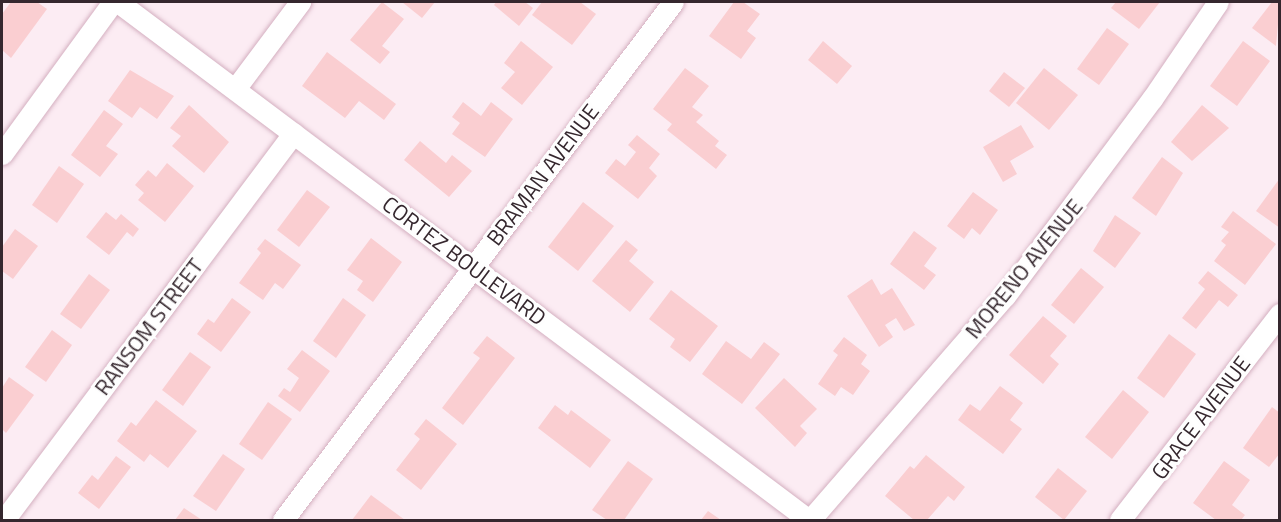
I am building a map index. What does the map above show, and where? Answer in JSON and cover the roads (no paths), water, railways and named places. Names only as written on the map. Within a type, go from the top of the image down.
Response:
[{"type":"street","points":[[2,154],[113,2]]},
{"type":"street","name":"CORTEZ BOULEVARD","points":[[118,2],[810,520]]},
{"type":"street","points":[[235,89],[300,2]]},
{"type":"street","name":"BRAMAN AVENUE","points":[[283,520],[673,2]]},
{"type":"street","name":"MORENO AVENUE","points":[[810,520],[1012,287],[1145,109],[1218,2]]},
{"type":"street","name":"RANSOM STREET","points":[[4,520],[293,133]]},
{"type":"street","name":"GRACE AVENUE","points":[[1120,520],[1280,314]]}]
